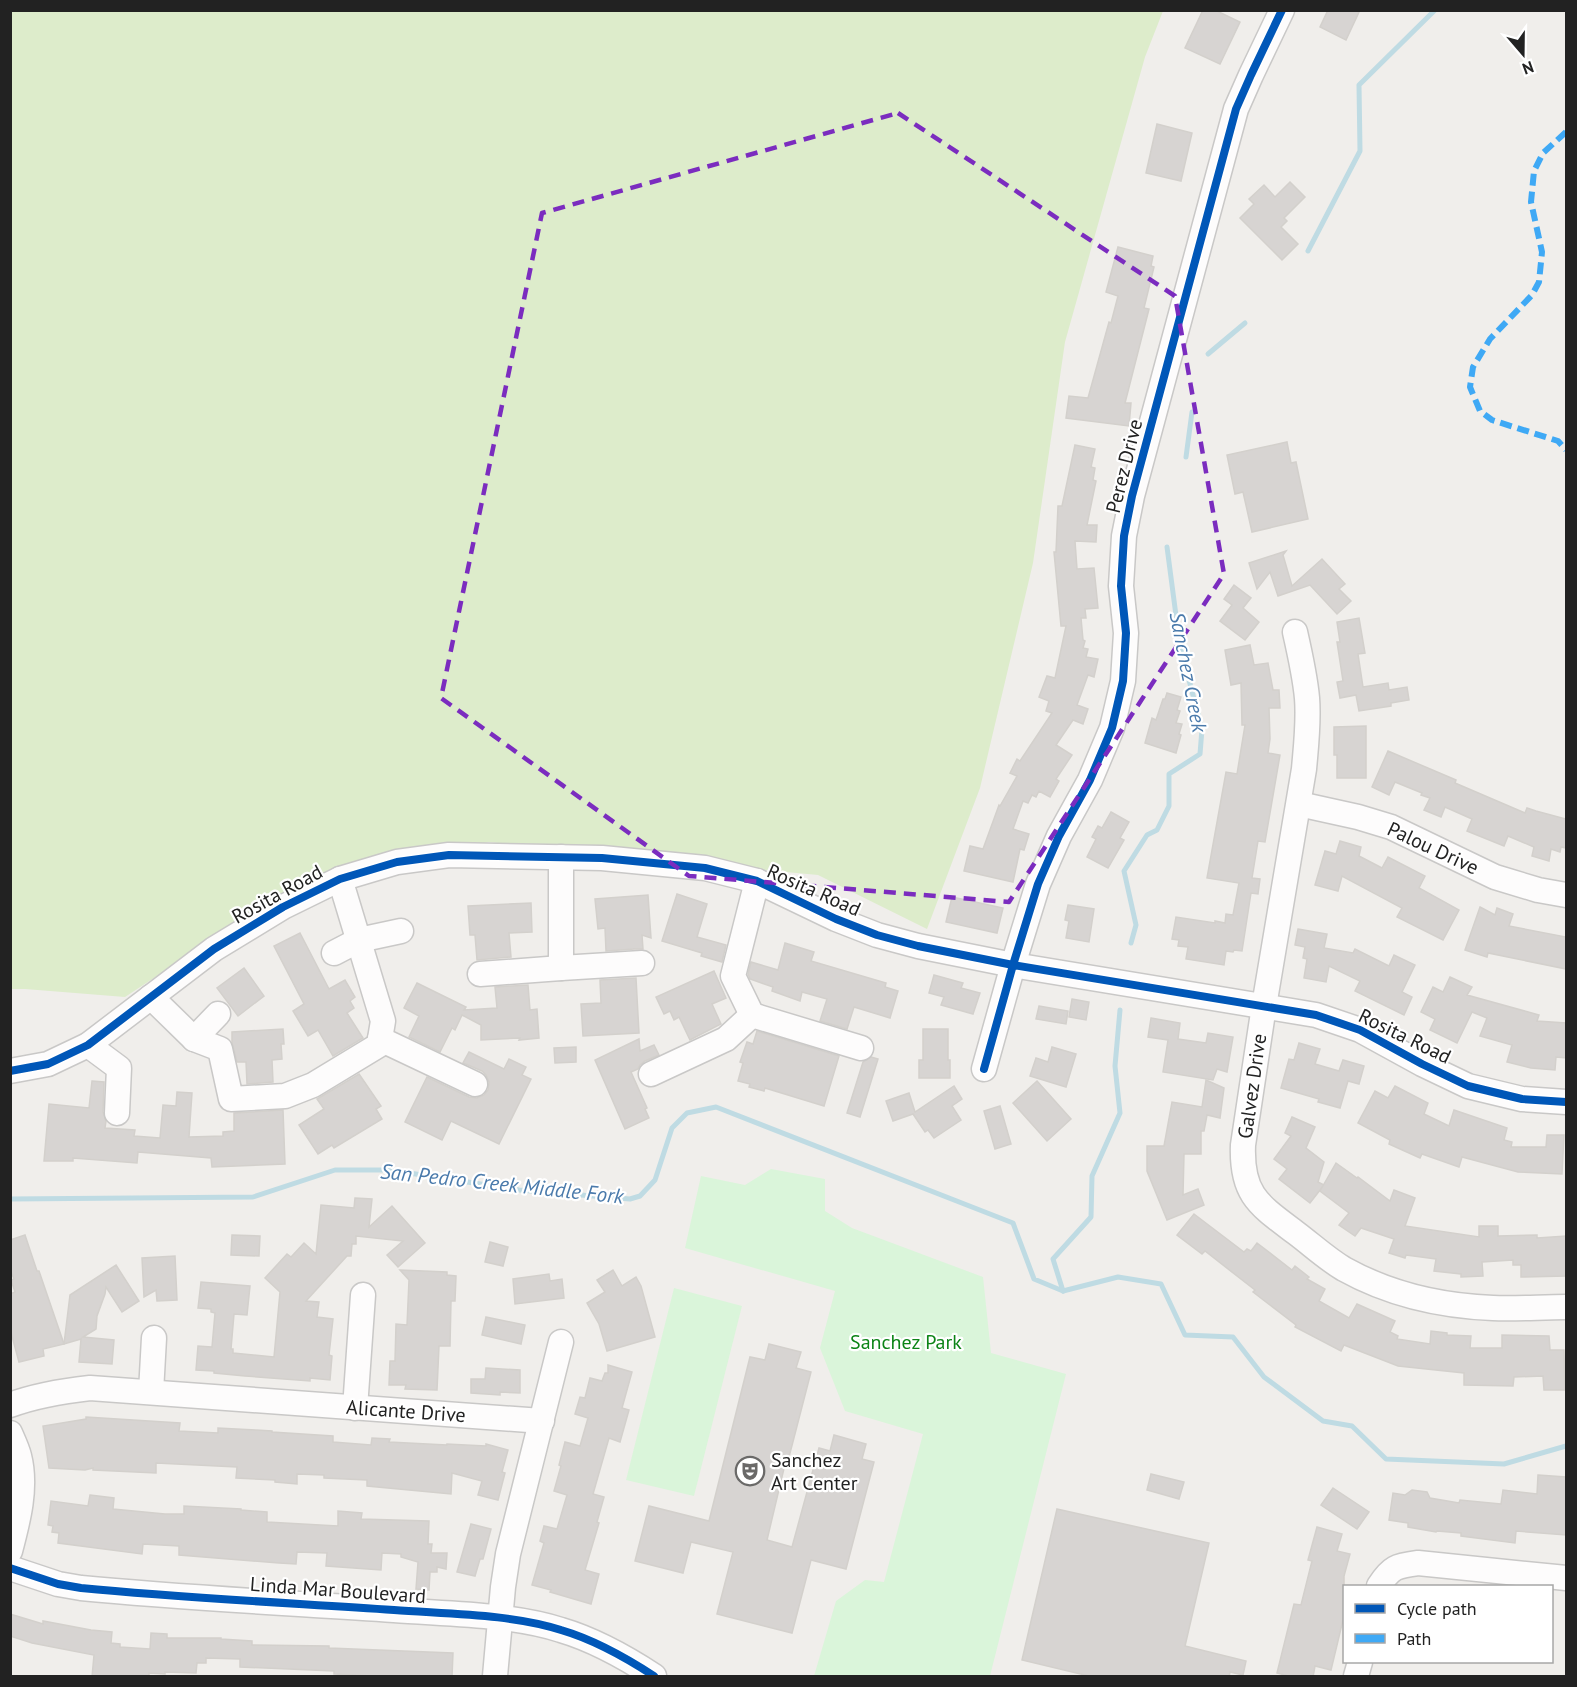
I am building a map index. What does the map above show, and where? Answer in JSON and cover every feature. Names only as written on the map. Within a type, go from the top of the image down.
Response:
[{"type":"street","name":"Perez Drive","points":[[984,1069],[1038,884],[1059,836],[1090,780],[1112,728],[1123,681],[1126,633],[1121,586],[1124,536],[1132,496],[1236,109],[1282,10]]},
{"type":"street","name":"Galvez Drive","points":[[1295,632],[1307,699],[1308,734],[1299,804],[1264,1006],[1243,1145],[1242,1166],[1248,1188],[1260,1204],[1343,1268],[1375,1284],[1410,1296],[1452,1305],[1494,1308],[1566,1306]]},
{"type":"street","name":"Palou Drive","points":[[1299,804],[1391,827],[1495,877],[1538,890],[1566,894]]},
{"type":"street","name":"Rosita Road","points":[[10,1071],[48,1064],[88,1045],[214,949],[283,907],[340,879],[397,862],[449,855],[561,857],[602,858],[705,868],[757,881],[836,919],[877,935],[918,946],[1013,965],[1316,1015],[1360,1030],[1468,1086],[1522,1099],[1566,1102]]},
{"type":"street","points":[[561,857],[561,968]]},
{"type":"street","points":[[151,997],[194,1039],[220,1049],[231,1099],[285,1096],[313,1085],[379,1045],[383,1021],[340,879]]},
{"type":"street","points":[[757,881],[733,976],[752,1015],[861,1048]]},
{"type":"street","points":[[333,952],[359,940],[401,931]]},
{"type":"street","points":[[480,974],[642,963]]},
{"type":"street","points":[[194,1039],[218,1014]]},
{"type":"street","points":[[651,1074],[726,1039],[752,1015]]},
{"type":"street","points":[[380,1039],[475,1084]]},
{"type":"street","points":[[88,1045],[119,1068],[117,1113]]},
{"type":"street","points":[[354,1408],[363,1295]]},
{"type":"street","points":[[151,1392],[154,1338]]},
{"type":"street","points":[[495,1677],[508,1554],[561,1342]]},
{"type":"street","name":"Alicante Drive","points":[[10,1405],[28,1398],[90,1388],[542,1421]]},
{"type":"street","points":[[10,1433],[19,1457],[22,1482],[20,1513],[10,1551]]},
{"type":"street","points":[[1380,1585],[1388,1572],[1400,1566],[1418,1563],[1566,1578]]},
{"type":"street","name":"Linda Mar Boulevard","points":[[10,1568],[58,1584],[100,1590],[449,1614],[541,1625],[585,1638],[623,1657],[654,1677]]},
{"type":"highlighted area","points":[[898,113],[1175,296],[1224,574],[1009,902],[689,876],[441,698],[542,213]]},
{"type":"green space","points":[[10,11],[1163,11],[1145,57],[1065,342],[1033,563],[980,788],[927,929],[818,875],[489,842],[298,883],[125,997],[11,989]]},
{"type":"green space","name":"Sanchez Park","points":[[771,1169],[825,1179],[825,1211],[852,1228],[983,1277],[991,1353],[1066,1374],[990,1676],[814,1676],[836,1601],[865,1580],[884,1582],[923,1434],[845,1411],[820,1348],[835,1291],[685,1248],[701,1176],[745,1185]]},
{"type":"green space","points":[[674,1288],[742,1306],[694,1496],[626,1480]]},
{"type":"building","points":[[1203,10],[1215,10],[1240,22],[1220,64],[1185,48]]},
{"type":"building","points":[[1328,10],[1360,10],[1346,40],[1320,27]]},
{"type":"building","points":[[1157,124],[1192,133],[1181,181],[1146,173]]},
{"type":"building","points":[[1290,182],[1305,197],[1284,218],[1287,221],[1281,227],[1298,244],[1282,260],[1240,218],[1254,204],[1249,199],[1264,185],[1275,197]]},
{"type":"building","points":[[1118,247],[1153,256],[1151,266],[1154,267],[1144,308],[1149,309],[1125,403],[1131,403],[1129,426],[1066,418],[1069,396],[1088,398],[1109,322],[1111,323],[1118,296],[1106,292]]},
{"type":"building","points":[[1287,442],[1291,463],[1296,462],[1308,519],[1252,532],[1243,492],[1235,494],[1227,455]]},
{"type":"building","points":[[1075,445],[1095,449],[1091,467],[1095,468],[1093,480],[1096,481],[1087,525],[1097,525],[1096,542],[1075,541],[1077,569],[1094,568],[1098,608],[1085,609],[1086,618],[1081,618],[1085,641],[1083,648],[1088,649],[1086,657],[1098,659],[1094,677],[1088,675],[1077,705],[1088,709],[1083,724],[1073,720],[1056,745],[1072,755],[1056,779],[1059,781],[1050,797],[1039,791],[1036,797],[1032,795],[1028,803],[1023,801],[1013,829],[1029,834],[1024,850],[1020,849],[1013,882],[964,871],[970,846],[983,849],[999,805],[1017,776],[1010,773],[1017,759],[1020,761],[1052,713],[1046,711],[1049,701],[1039,697],[1047,676],[1055,678],[1066,626],[1061,626],[1054,552],[1056,552],[1058,506],[1062,506]]},
{"type":"building","points":[[1286,551],[1283,555],[1292,586],[1322,559],[1345,584],[1339,589],[1351,601],[1337,614],[1310,585],[1278,596],[1270,572],[1257,589],[1249,563]]},
{"type":"building","points":[[1234,585],[1251,598],[1243,608],[1259,622],[1245,640],[1220,621],[1232,605],[1224,599]]},
{"type":"building","points":[[1359,618],[1365,653],[1358,654],[1363,687],[1388,683],[1389,690],[1407,687],[1409,700],[1391,703],[1391,706],[1359,711],[1356,695],[1340,698],[1337,682],[1343,681],[1337,642],[1340,642],[1337,622]]},
{"type":"building","points":[[1250,645],[1254,665],[1268,663],[1273,690],[1279,690],[1280,708],[1269,708],[1268,753],[1280,755],[1265,842],[1258,841],[1252,878],[1260,879],[1258,894],[1251,893],[1242,951],[1226,951],[1224,965],[1186,959],[1188,947],[1178,946],[1179,940],[1172,939],[1176,917],[1225,923],[1226,914],[1233,915],[1239,883],[1207,878],[1226,772],[1237,774],[1245,725],[1242,725],[1241,683],[1231,685],[1225,650]]},
{"type":"building","points":[[1167,693],[1181,697],[1176,723],[1182,724],[1176,753],[1145,743],[1152,718],[1156,720]]},
{"type":"building","points":[[1366,726],[1366,778],[1337,778],[1334,727]]},
{"type":"building","points":[[1388,751],[1525,813],[1527,808],[1566,819],[1566,848],[1561,847],[1560,852],[1551,849],[1549,861],[1532,856],[1534,847],[1508,836],[1504,846],[1467,831],[1472,819],[1445,807],[1441,817],[1424,810],[1430,798],[1421,795],[1422,793],[1395,782],[1389,795],[1372,787]]},
{"type":"building","points":[[1111,812],[1129,822],[1120,838],[1124,840],[1108,868],[1087,857],[1096,839],[1092,837],[1098,826],[1102,828]]},
{"type":"building","points":[[1340,841],[1361,847],[1359,856],[1382,868],[1388,857],[1425,876],[1419,888],[1459,910],[1443,940],[1397,917],[1402,908],[1342,876],[1338,891],[1315,885],[1325,851],[1336,854]]},
{"type":"building","points":[[677,894],[707,904],[697,937],[726,945],[722,962],[701,956],[702,953],[662,941]]},
{"type":"building","points":[[648,895],[651,938],[642,935],[643,949],[606,951],[605,928],[598,929],[595,899]]},
{"type":"building","points":[[952,897],[1003,908],[997,933],[946,922]]},
{"type":"building","points":[[531,903],[532,932],[509,933],[511,957],[477,960],[475,935],[470,935],[468,906]]},
{"type":"building","points":[[1068,905],[1094,909],[1089,942],[1066,938],[1069,921],[1065,920]]},
{"type":"building","points":[[1480,907],[1495,915],[1497,908],[1513,914],[1509,926],[1566,937],[1566,969],[1488,953],[1487,957],[1465,950]]},
{"type":"building","points":[[1298,929],[1327,934],[1324,948],[1353,953],[1355,949],[1389,966],[1394,955],[1415,965],[1402,992],[1412,997],[1404,1015],[1355,991],[1360,981],[1329,966],[1326,982],[1304,978],[1307,959],[1303,958],[1305,947],[1295,945]]},
{"type":"building","points":[[300,933],[329,989],[345,980],[355,997],[350,1001],[354,1008],[347,1013],[363,1038],[333,1056],[318,1030],[308,1036],[293,1011],[304,1004],[274,946]]},
{"type":"building","points":[[785,943],[814,952],[811,961],[886,983],[885,987],[898,991],[890,1018],[854,1007],[847,1029],[820,1021],[827,999],[802,992],[800,1001],[772,991],[773,987],[750,979],[748,974],[751,962],[778,970]]},
{"type":"building","points":[[244,968],[264,996],[238,1016],[217,988]]},
{"type":"building","points":[[714,971],[726,998],[712,1004],[721,1024],[690,1040],[679,1017],[674,1020],[670,1011],[664,1014],[656,997]]},
{"type":"building","points":[[934,975],[963,983],[961,988],[980,993],[973,1014],[941,1005],[944,997],[929,993]]},
{"type":"building","points":[[1450,977],[1472,987],[1467,995],[1539,1015],[1537,1021],[1566,1023],[1566,1058],[1556,1057],[1555,1070],[1531,1068],[1507,1062],[1512,1045],[1480,1036],[1487,1018],[1472,1012],[1457,1043],[1430,1030],[1435,1019],[1421,1012],[1433,987],[1443,992]]},
{"type":"building","points":[[636,978],[639,1033],[583,1036],[581,1004],[601,1003],[600,980]]},
{"type":"building","points":[[417,983],[466,1007],[464,1010],[497,1008],[495,987],[528,985],[530,1010],[537,1009],[539,1038],[481,1040],[481,1025],[462,1015],[455,1030],[452,1028],[440,1052],[409,1037],[419,1016],[404,1008]]},
{"type":"building","points":[[1072,999],[1089,1002],[1086,1020],[1069,1017]]},
{"type":"building","points":[[1039,1006],[1068,1011],[1066,1024],[1036,1019]]},
{"type":"building","points":[[1151,1018],[1180,1023],[1178,1039],[1206,1043],[1208,1033],[1233,1037],[1227,1072],[1217,1069],[1213,1080],[1163,1072],[1168,1040],[1148,1037]]},
{"type":"building","points":[[283,1029],[282,1059],[272,1060],[273,1082],[247,1084],[246,1062],[237,1062],[232,1043],[232,1032]]},
{"type":"building","points":[[923,1029],[948,1029],[950,1078],[919,1078],[919,1060],[923,1060]]},
{"type":"building","points":[[757,1031],[839,1056],[824,1106],[765,1088],[764,1091],[749,1087],[750,1084],[738,1081],[743,1063],[740,1062],[747,1042],[753,1044]]},
{"type":"building","points":[[639,1039],[640,1051],[654,1045],[659,1055],[645,1061],[638,1069],[631,1072],[649,1118],[625,1129],[595,1060]]},
{"type":"building","points":[[1299,1043],[1320,1049],[1315,1064],[1339,1071],[1343,1060],[1364,1066],[1359,1084],[1348,1081],[1340,1108],[1281,1088],[1289,1059],[1294,1060]]},
{"type":"building","points":[[576,1047],[576,1062],[555,1063],[554,1048]]},
{"type":"building","points":[[1052,1047],[1076,1054],[1066,1087],[1030,1076],[1036,1058],[1048,1062]]},
{"type":"building","points":[[469,1052],[504,1069],[509,1059],[526,1067],[522,1075],[531,1079],[499,1144],[451,1121],[442,1140],[405,1122],[427,1077],[469,1097],[477,1098],[484,1095],[488,1090],[489,1082],[486,1075],[463,1063]]},
{"type":"building","points":[[871,1057],[878,1059],[860,1117],[847,1113],[863,1062]]},
{"type":"building","points":[[359,1074],[381,1106],[376,1109],[382,1119],[334,1148],[332,1145],[318,1154],[299,1125],[324,1109],[317,1099]]},
{"type":"building","points":[[1206,1080],[1224,1088],[1220,1118],[1207,1115],[1204,1131],[1201,1131],[1201,1154],[1184,1154],[1183,1195],[1198,1189],[1204,1205],[1167,1220],[1147,1171],[1147,1146],[1164,1146],[1172,1102],[1202,1107]]},
{"type":"building","points":[[92,1081],[104,1082],[105,1128],[135,1130],[134,1136],[160,1138],[163,1105],[176,1106],[177,1092],[192,1093],[189,1137],[223,1136],[223,1132],[234,1131],[234,1113],[283,1110],[285,1164],[212,1167],[211,1158],[138,1152],[137,1163],[73,1158],[73,1161],[44,1161],[49,1104],[89,1108]]},
{"type":"building","points":[[1037,1081],[1071,1119],[1047,1141],[1013,1103]]},
{"type":"building","points":[[954,1086],[962,1099],[952,1106],[961,1120],[934,1138],[928,1130],[925,1132],[913,1114],[893,1121],[886,1101],[909,1093],[915,1112]]},
{"type":"building","points":[[1395,1086],[1428,1103],[1424,1114],[1449,1126],[1454,1110],[1507,1128],[1504,1140],[1512,1142],[1511,1147],[1546,1147],[1547,1135],[1564,1135],[1562,1174],[1518,1172],[1462,1157],[1459,1167],[1422,1154],[1420,1158],[1389,1144],[1390,1140],[1358,1123],[1375,1091],[1388,1098]]},
{"type":"building","points":[[1000,1106],[1011,1144],[995,1149],[984,1111]]},
{"type":"building","points":[[1292,1117],[1315,1127],[1306,1148],[1324,1162],[1318,1182],[1324,1185],[1310,1203],[1279,1179],[1287,1169],[1274,1159],[1291,1136],[1285,1133]]},
{"type":"building","points":[[1336,1163],[1390,1201],[1394,1190],[1415,1198],[1405,1226],[1479,1237],[1479,1226],[1498,1226],[1498,1236],[1537,1235],[1537,1238],[1566,1236],[1566,1276],[1521,1277],[1521,1265],[1513,1265],[1513,1260],[1482,1262],[1483,1276],[1461,1277],[1461,1274],[1434,1271],[1436,1259],[1406,1255],[1405,1258],[1389,1253],[1394,1239],[1361,1228],[1355,1236],[1339,1225],[1349,1213],[1320,1191]]},
{"type":"building","points":[[355,1198],[372,1199],[369,1227],[392,1206],[425,1243],[398,1267],[387,1255],[403,1241],[356,1236],[356,1244],[352,1244],[351,1256],[347,1256],[306,1301],[319,1302],[317,1317],[333,1319],[329,1355],[332,1356],[330,1380],[310,1378],[310,1381],[196,1370],[198,1346],[212,1347],[215,1313],[211,1312],[211,1309],[198,1308],[201,1282],[250,1286],[247,1315],[234,1314],[231,1349],[233,1353],[274,1357],[280,1292],[265,1278],[287,1254],[291,1257],[304,1243],[316,1254],[321,1205],[354,1208]]},
{"type":"building","points":[[1194,1214],[1244,1252],[1247,1249],[1251,1251],[1257,1243],[1292,1270],[1295,1266],[1309,1277],[1307,1279],[1325,1289],[1319,1301],[1349,1318],[1357,1304],[1395,1321],[1390,1332],[1398,1336],[1397,1339],[1430,1344],[1431,1331],[1447,1333],[1447,1335],[1471,1336],[1470,1348],[1502,1348],[1502,1335],[1549,1336],[1550,1350],[1564,1350],[1565,1390],[1544,1390],[1543,1376],[1514,1377],[1513,1386],[1464,1385],[1464,1373],[1398,1366],[1344,1345],[1341,1351],[1295,1327],[1296,1325],[1253,1292],[1255,1290],[1205,1251],[1202,1254],[1177,1235]]},
{"type":"building","points":[[25,1235],[64,1344],[43,1349],[44,1356],[19,1362],[10,1329],[10,1294],[15,1292],[11,1280],[14,1279],[10,1269],[10,1240]]},
{"type":"building","points":[[232,1235],[260,1236],[259,1256],[231,1255]]},
{"type":"building","points":[[490,1242],[508,1247],[503,1266],[485,1262]]},
{"type":"building","points":[[175,1256],[177,1300],[157,1301],[156,1290],[144,1297],[142,1258]]},
{"type":"building","points":[[116,1265],[139,1301],[122,1312],[106,1287],[97,1316],[96,1329],[83,1337],[114,1340],[112,1364],[79,1362],[81,1339],[64,1344],[70,1295]]},
{"type":"building","points":[[400,1270],[447,1272],[447,1275],[456,1276],[455,1301],[451,1301],[450,1346],[439,1346],[437,1390],[405,1389],[406,1385],[389,1385],[390,1361],[395,1361],[396,1324],[407,1325],[409,1280]]},
{"type":"building","points":[[613,1270],[622,1286],[636,1277],[641,1286],[655,1337],[607,1351],[599,1324],[587,1303],[605,1292],[597,1280]]},
{"type":"building","points":[[549,1274],[550,1281],[562,1279],[564,1298],[515,1304],[513,1279]]},
{"type":"building","points":[[486,1317],[525,1325],[521,1344],[482,1335]]},
{"type":"building","points":[[769,1344],[801,1352],[796,1368],[811,1372],[788,1461],[786,1460],[767,1540],[792,1547],[819,1448],[830,1451],[834,1435],[866,1444],[862,1459],[874,1462],[846,1569],[811,1560],[792,1633],[717,1614],[733,1552],[691,1542],[683,1573],[635,1561],[649,1506],[709,1521],[750,1357],[765,1360]]},
{"type":"building","points":[[608,1365],[632,1372],[622,1408],[629,1410],[620,1442],[609,1438],[593,1494],[604,1497],[585,1570],[599,1574],[591,1604],[532,1585],[544,1543],[540,1541],[544,1526],[557,1529],[567,1495],[554,1491],[565,1442],[580,1446],[588,1418],[575,1414],[580,1397],[585,1398],[590,1378],[602,1381],[605,1373],[608,1373]]},
{"type":"building","points":[[486,1368],[520,1370],[520,1393],[500,1392],[500,1395],[471,1393],[471,1379],[485,1379]]},
{"type":"building","points":[[86,1417],[180,1423],[179,1431],[218,1433],[218,1428],[256,1430],[333,1436],[333,1442],[371,1445],[372,1438],[390,1439],[389,1442],[486,1446],[486,1444],[508,1450],[498,1500],[478,1495],[482,1481],[452,1473],[451,1494],[367,1486],[367,1480],[324,1478],[324,1475],[297,1474],[297,1484],[275,1482],[275,1480],[236,1478],[237,1467],[156,1463],[156,1473],[93,1470],[93,1468],[85,1470],[49,1468],[43,1426],[86,1419]]},
{"type":"building","points":[[1151,1474],[1184,1482],[1179,1499],[1147,1490]]},
{"type":"building","points":[[1538,1475],[1566,1477],[1566,1535],[1516,1531],[1515,1543],[1461,1536],[1461,1533],[1436,1532],[1408,1527],[1408,1523],[1389,1520],[1393,1493],[1405,1495],[1412,1490],[1427,1492],[1430,1498],[1459,1503],[1460,1500],[1501,1504],[1503,1490],[1537,1494]]},
{"type":"building","points":[[1333,1488],[1369,1512],[1357,1529],[1321,1505]]},
{"type":"building","points":[[90,1495],[114,1498],[113,1509],[184,1514],[184,1506],[241,1509],[267,1512],[267,1522],[338,1526],[338,1511],[362,1513],[361,1519],[429,1521],[428,1544],[432,1544],[431,1553],[447,1553],[446,1569],[437,1567],[437,1572],[430,1572],[429,1590],[416,1589],[418,1562],[401,1557],[401,1554],[382,1553],[381,1570],[326,1566],[327,1553],[297,1552],[296,1564],[179,1555],[179,1546],[143,1544],[142,1554],[58,1543],[59,1533],[52,1532],[53,1526],[48,1525],[51,1501],[88,1506]]},
{"type":"building","points":[[1057,1509],[1209,1543],[1185,1646],[1246,1661],[1243,1675],[1230,1672],[1229,1677],[1093,1677],[1022,1660]]},
{"type":"building","points":[[471,1524],[491,1529],[483,1559],[480,1559],[475,1576],[457,1572]]},
{"type":"building","points":[[1317,1527],[1342,1534],[1337,1551],[1350,1554],[1343,1585],[1343,1620],[1331,1670],[1315,1666],[1313,1677],[1292,1677],[1277,1673],[1294,1604],[1301,1605],[1312,1561],[1308,1560]]},
{"type":"building","points":[[10,1614],[43,1624],[43,1621],[112,1632],[111,1643],[120,1644],[120,1647],[150,1649],[151,1633],[167,1634],[167,1638],[221,1638],[252,1641],[252,1645],[329,1646],[329,1648],[453,1653],[452,1677],[390,1677],[334,1674],[334,1671],[240,1667],[240,1659],[206,1658],[206,1663],[197,1663],[196,1673],[149,1673],[149,1677],[92,1677],[94,1655],[32,1643],[10,1636]]},
{"type":"waterway","name":"Sanchez Creek","points":[[1308,251],[1360,151],[1359,85],[1435,10]]},
{"type":"waterway","name":"Sanchez Creek","points":[[1208,354],[1245,323]]},
{"type":"waterway","name":"Sanchez Creek","points":[[1186,457],[1192,412]]},
{"type":"waterway","name":"Sanchez Creek","points":[[1131,943],[1136,925],[1124,871],[1147,835],[1157,830],[1169,806],[1169,774],[1200,754],[1202,729],[1180,646],[1167,547]]},
{"type":"waterway","name":"Sanchez Creek","points":[[1063,1291],[1053,1259],[1091,1217],[1092,1176],[1120,1113],[1115,1066],[1120,1010]]},
{"type":"waterway","name":"San Pedro Creek Middle Fork","points":[[10,1199],[253,1197],[335,1170],[390,1170],[519,1190],[630,1199],[640,1196],[655,1180],[672,1128],[687,1113],[716,1107],[1013,1223],[1034,1279],[1063,1291]]},
{"type":"waterway","points":[[1063,1291],[1118,1277],[1161,1284],[1185,1335],[1233,1337],[1264,1377],[1323,1421],[1352,1426],[1386,1459],[1504,1464],[1566,1446]]},
{"type":"marked path","points":[[1566,132],[1543,153],[1534,171],[1531,202],[1542,252],[1539,282],[1532,295],[1490,339],[1473,367],[1470,387],[1480,411],[1492,420],[1558,441],[1566,450]]},
{"type":"cycle path","points":[[984,1069],[1038,884],[1059,836],[1090,780],[1112,728],[1123,681],[1126,633],[1121,586],[1124,536],[1132,496],[1236,109],[1282,10]]},
{"type":"cycle path","points":[[10,1071],[48,1064],[88,1045],[214,949],[283,907],[340,879],[397,862],[449,855],[602,858],[705,868],[757,881],[836,919],[877,935],[918,946],[1013,965],[1316,1015],[1360,1030],[1468,1086],[1522,1099],[1566,1102]]},
{"type":"cycle path","points":[[10,1568],[58,1584],[81,1588],[198,1598],[457,1614],[522,1621],[561,1630],[586,1639],[654,1676]]},
{"type":"place","name":"Sanchez Art Center","points":[[750,1471]]}]
